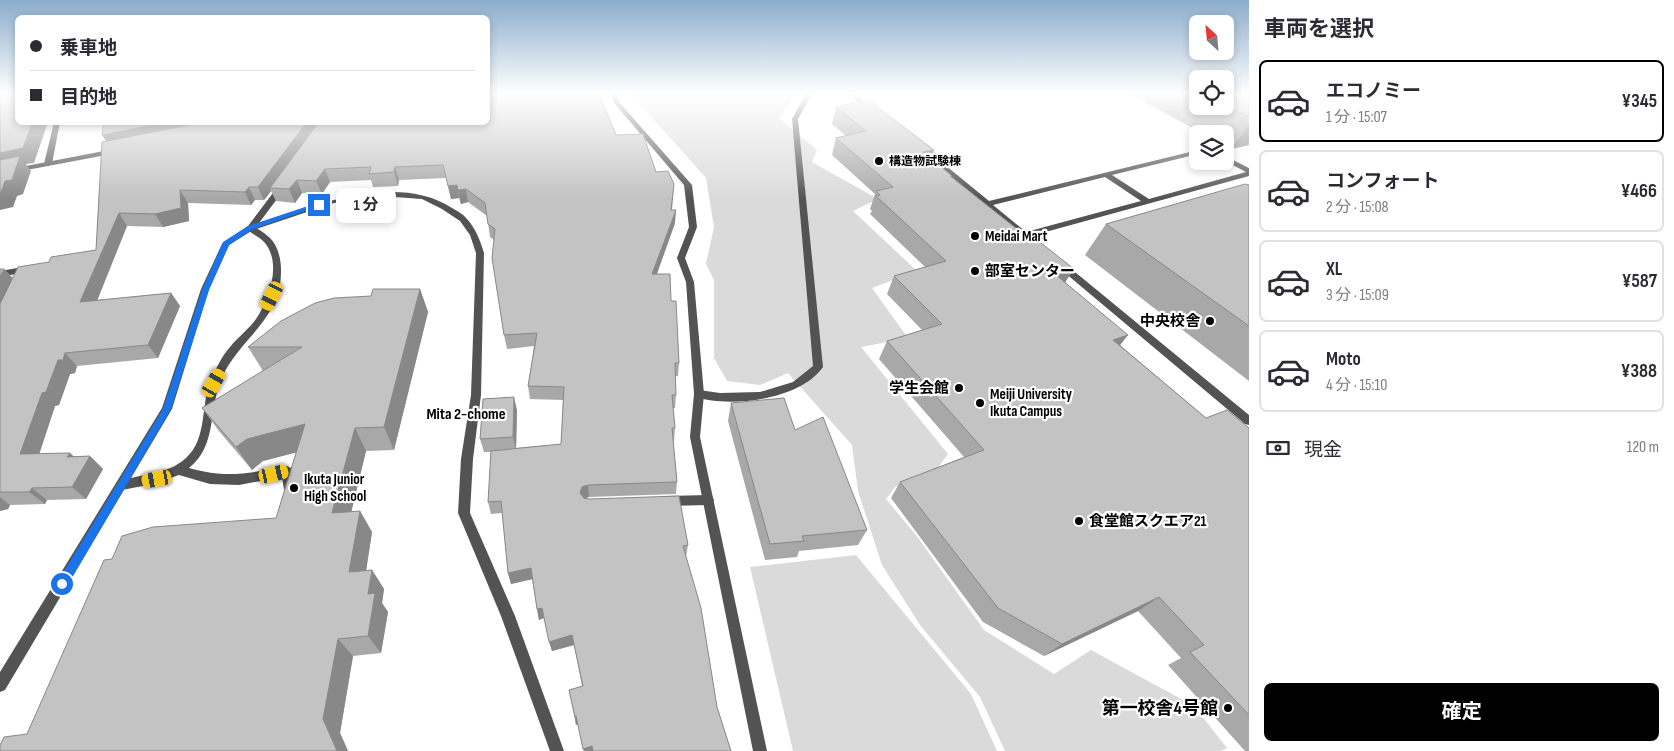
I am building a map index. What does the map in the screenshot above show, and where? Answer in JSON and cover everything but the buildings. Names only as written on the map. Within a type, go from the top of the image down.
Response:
[{"type":"street","points":[[48,164],[55,129]]},
{"type":"street","points":[[639,129],[688,185],[692,227],[681,258],[690,282],[699,394],[695,437],[760,751]]},
{"type":"street","points":[[699,394],[760,396],[796,385],[818,367],[796,129]]},
{"type":"street","points":[[912,143],[1047,253]]},
{"type":"street","points":[[0,174],[124,149]]},
{"type":"street","points":[[988,204],[1189,154]]},
{"type":"street","points":[[1234,164],[1249,173]]},
{"type":"street","points":[[1025,235],[1208,186],[1249,173]]},
{"type":"street","points":[[1105,174],[1148,202]]},
{"type":"street","points":[[250,228],[285,182]]},
{"type":"street","points":[[1208,186],[1216,190]]},
{"type":"street","points":[[0,685],[167,409],[205,290],[226,244],[250,228],[333,201],[366,196],[396,195],[424,197],[445,207],[463,219],[474,236],[480,253],[476,395],[467,459],[464,513],[508,616],[557,751]]},
{"type":"street","points":[[122,485],[157,479],[179,470],[198,453],[207,425],[208,409],[214,383],[233,350],[259,323],[272,296],[278,266],[270,244],[250,228]]},
{"type":"street","points":[[1055,260],[1249,421]]},
{"type":"street","points":[[0,274],[29,269],[25,278]]},
{"type":"street","points":[[179,470],[210,479],[239,480],[288,470],[290,505]]},
{"type":"street","points":[[658,502],[708,500]]},
{"type":"shaded area","points":[[662,129],[792,129],[817,150],[812,162],[878,199],[853,211],[917,271],[872,288],[908,338],[861,347],[948,454],[935,472],[895,487],[886,499],[916,535],[984,630],[1054,674],[1091,650],[1194,706],[1227,748],[1221,751],[1005,751],[980,697],[920,625],[882,565],[858,491],[852,445],[788,373],[760,385],[727,381],[714,358],[714,280],[706,264],[714,227],[706,178]]},
{"type":"shaded area","points":[[856,555],[971,694],[997,751],[793,751],[750,567]]},
{"type":"place","name":"構造物試験棟","points":[[879,161]]},
{"type":"place","name":"Meidai Mart","points":[[975,236]]},
{"type":"place","name":"部室センター","points":[[975,271]]},
{"type":"place","name":"中央校舎","points":[[1210,321]]},
{"type":"place","name":"学生会館","points":[[959,388]]},
{"type":"place","name":"Meiji University Ikuta Campus","points":[[980,403]]},
{"type":"place","name":"Ikuta Junior High School","points":[[294,488]]},
{"type":"place","name":"食堂館スクエア21","points":[[1079,521]]},
{"type":"place","name":"第一校舎4号館","points":[[1228,708]]},
{"type":"district","name":"Mita 2-chome","points":[[466,414]]},
{"type":"route","points":[[62,584],[167,409],[205,290],[226,244],[250,228],[319,205]]}]
